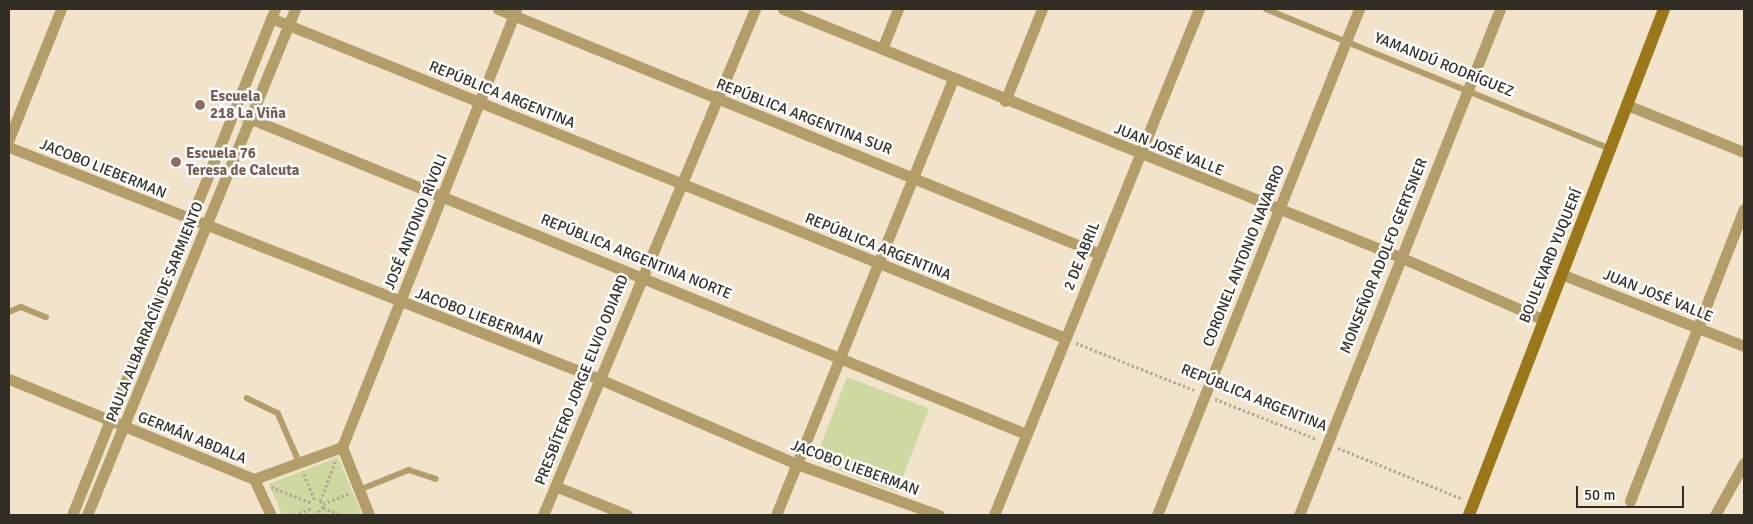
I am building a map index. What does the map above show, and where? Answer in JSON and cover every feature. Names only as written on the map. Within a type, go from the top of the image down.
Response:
[{"type":"street","name":"PAULA ALBARRACÍN DE SARMIENTO","points":[[87,515],[295,9]]},
{"type":"street","name":"REPÚBLICA ARGENTINA SUR","points":[[498,9],[516,12],[717,99],[914,177],[1100,254]]},
{"type":"street","name":"PRESBÍTERO JORGE ELVIO ODIARD","points":[[543,515],[597,378],[755,9]]},
{"type":"street","name":"JUAN JOSÉ VALLE","points":[[784,9],[882,48],[1005,101],[1400,257],[1542,320]]},
{"type":"street","points":[[882,48],[898,9]]},
{"type":"street","points":[[1005,101],[1042,9]]},
{"type":"street","name":"2 DE ABRIL","points":[[994,515],[1199,9]]},
{"type":"street","name":"CORONEL ANTONIO NAVARRO","points":[[1157,515],[1359,9]]},
{"type":"street","name":"MONSEÑOR ADOLFO GERTSNER","points":[[1299,515],[1500,9]]},
{"type":"street","name":"BOULEVARD YUQUERÍ","points":[[1471,509],[1542,320],[1611,150],[1626,105],[1664,9]]},
{"type":"street","points":[[9,139],[56,12]]},
{"type":"street","name":"JOSÉ ANTONIO RÍVOLI","points":[[342,447],[516,12]]},
{"type":"street","name":"PAULA ALBARRACÍN DE SARMIENTO","points":[[72,515],[273,14]]},
{"type":"street","name":"REPÚBLICA ARGENTINA","points":[[273,14],[288,25],[481,102],[680,185],[1065,338]]},
{"type":"street","points":[[776,515],[880,264],[953,79]]},
{"type":"street","points":[[1626,105],[1744,152]]},
{"type":"street","name":"REPÚBLICA ARGENTINA NORTE","points":[[234,112],[641,275],[1026,434]]},
{"type":"street","name":"JACOBO LIEBERMAN","points":[[9,148],[206,228],[597,378],[797,464],[939,515]]},
{"type":"street","points":[[1630,501],[1744,210]]},
{"type":"street","name":"JUAN JOSÉ VALLE","points":[[1561,274],[1744,346]]},
{"type":"street","name":"GERMÁN ABDALA","points":[[9,379],[254,479]]},
{"type":"street","points":[[271,515],[254,479],[298,461],[342,447],[369,515]]},
{"type":"street","points":[[1715,515],[1742,464]]},
{"type":"street","points":[[554,486],[627,515]]},
{"type":"lane","name":"YAMANDÚ RODRÍGUEZ","points":[[1266,9],[1611,150]]},
{"type":"lane","points":[[9,312],[21,308],[46,317]]},
{"type":"lane","points":[[247,398],[278,413],[298,461]]},
{"type":"lane","points":[[359,490],[409,470],[436,479]]},
{"type":"path","name":"REPÚBLICA ARGENTINA","points":[[1065,338],[1327,443],[1471,509]]},
{"type":"path","points":[[320,501],[342,447]]},
{"type":"path","points":[[298,461],[315,500]]},
{"type":"path","points":[[254,479],[312,503]]},
{"type":"path","points":[[320,511],[323,506],[359,490]]},
{"type":"path","points":[[315,500],[320,501],[323,506],[342,515]]},
{"type":"path","points":[[315,500],[312,503],[312,508],[315,511],[320,511]]},
{"type":"path","points":[[294,515],[312,508]]},
{"type":"path","points":[[314,515],[315,511]]},
{"type":"path","points":[[320,511],[322,515]]},
{"type":"green space","points":[[847,377],[929,409],[897,493],[815,461]]},
{"type":"green space","points":[[338,457],[362,515],[282,515],[269,484]]},
{"type":"place","name":"Escuela 218 La Viña","points":[[200,105]]},
{"type":"place","name":"Escuela 76 Teresa de Calcuta","points":[[176,162]]}]
